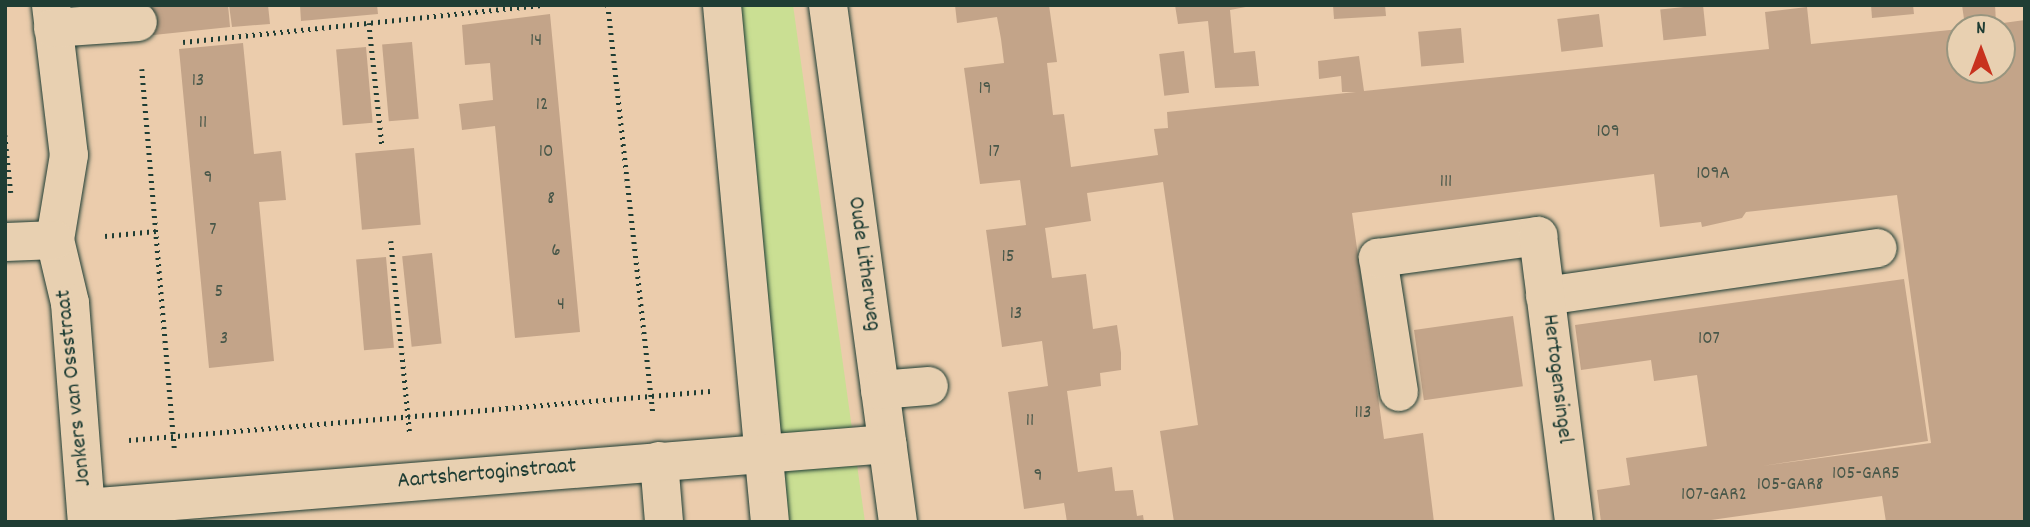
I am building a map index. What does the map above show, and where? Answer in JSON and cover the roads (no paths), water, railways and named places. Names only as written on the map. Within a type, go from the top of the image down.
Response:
[{"type":"street","points":[[722,5],[769,522]]},
{"type":"street","name":"Oude Litherweg","points":[[828,5],[898,522]]},
{"type":"street","points":[[52,17],[139,34]]},
{"type":"street","name":"Jonkers van Ossstraat","points":[[52,17],[69,155],[55,240],[70,303],[87,515]]},
{"type":"street","name":"Hertogensingel","points":[[1399,392],[1378,258],[1538,236],[1574,522]]},
{"type":"street","points":[[5,242],[55,240]]},
{"type":"street","points":[[1545,296],[1878,248]]},
{"type":"street","points":[[880,390],[929,386]]},
{"type":"street","name":"Aartshertoginstraat","points":[[87,515],[180,501],[887,444]]},
{"type":"street","points":[[659,461],[664,522]]}]
